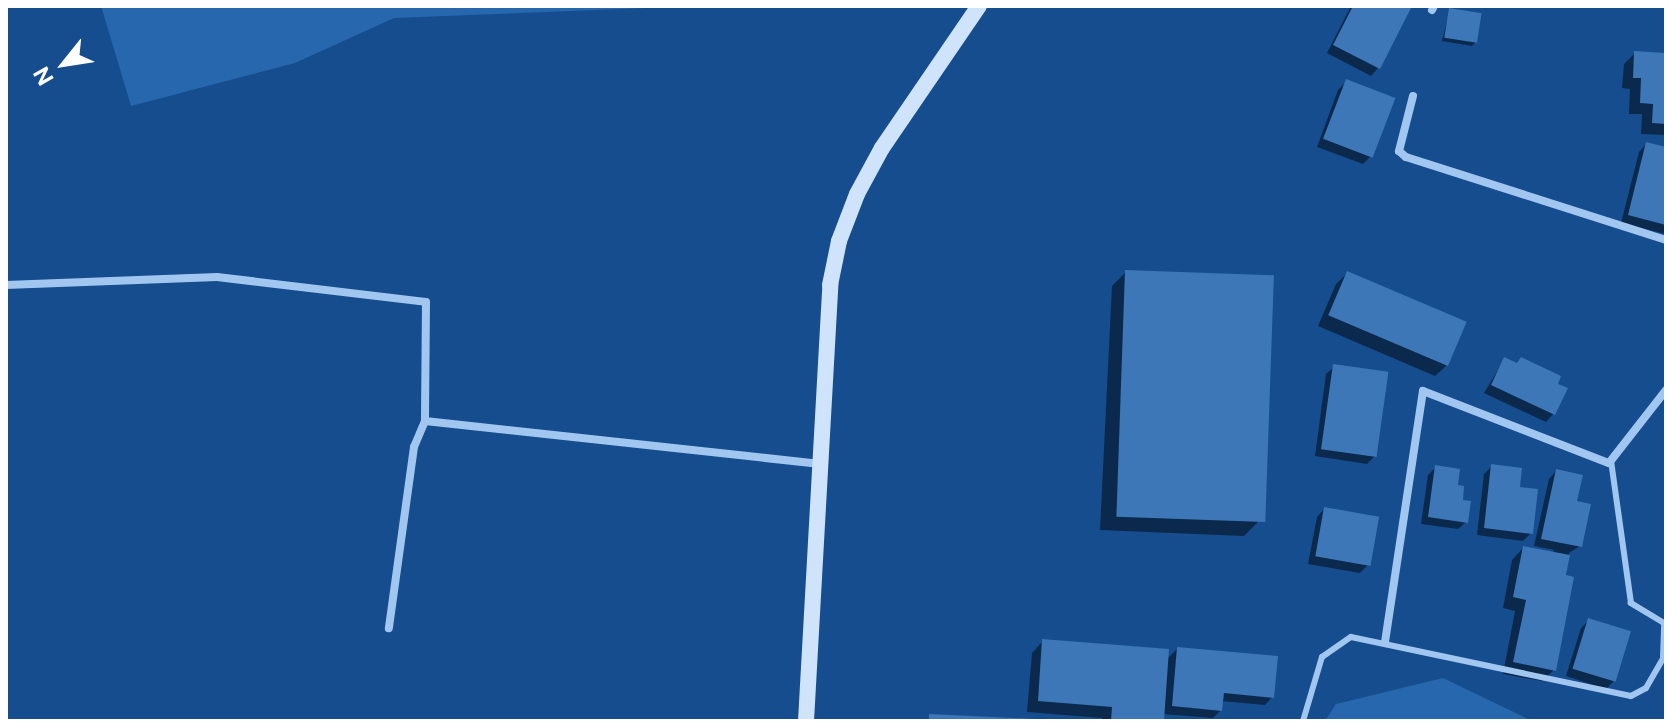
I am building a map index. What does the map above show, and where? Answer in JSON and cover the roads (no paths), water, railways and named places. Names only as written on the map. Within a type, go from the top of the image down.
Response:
[{"type":"street","points":[[806,721],[830,285],[839,241],[857,194],[882,148],[979,6]]},
{"type":"street","points":[[1413,96],[1399,151],[1406,157],[1666,240]]},
{"type":"street","points":[[6,285],[217,277],[426,302],[425,421],[414,447],[389,628]]},
{"type":"street","points":[[1385,642],[1423,391],[1609,463],[1666,390]]},
{"type":"street","points":[[425,421],[821,464]]},
{"type":"lane","points":[[1303,721],[1322,657],[1351,637],[1631,696],[1646,688],[1663,658],[1664,623],[1631,603],[1611,459]]}]
